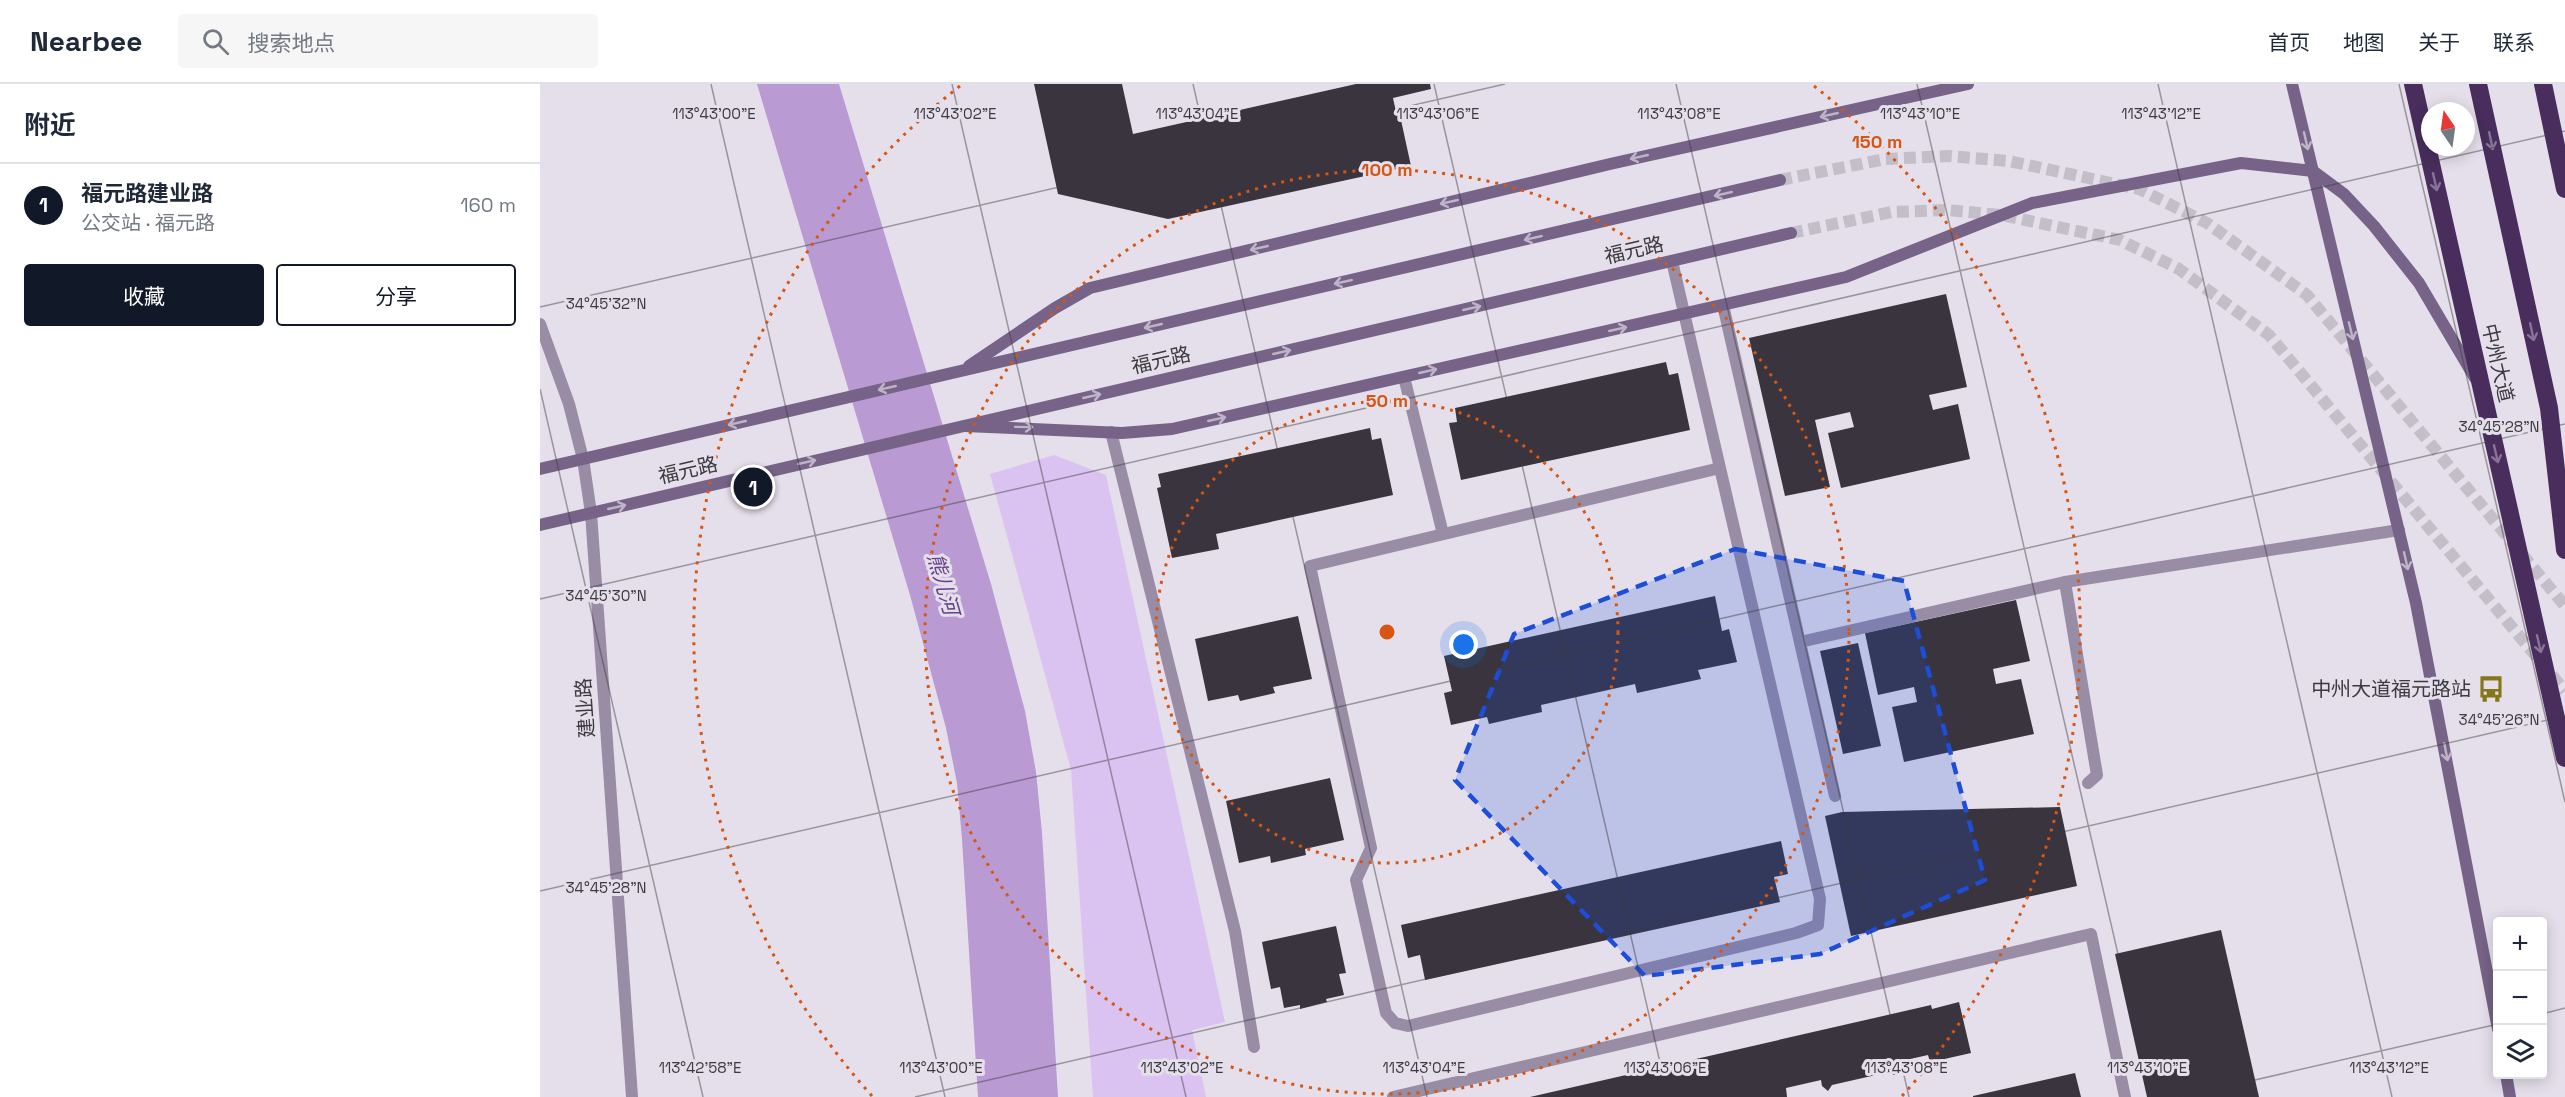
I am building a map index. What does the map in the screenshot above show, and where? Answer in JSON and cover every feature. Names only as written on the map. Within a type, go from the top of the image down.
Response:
[{"type":"highway","name":"中州大道","points":[[2413,84],[2565,758]]},
{"type":"highway","points":[[2478,84],[2549,408],[2565,550]]},
{"type":"highway","points":[[2543,84],[2565,189]]},
{"type":"highway","points":[[2553,84],[2565,163]]},
{"type":"street","points":[[963,370],[1055,308],[1090,288],[1610,164],[1968,84]]},
{"type":"street","points":[[2292,84],[2421,626],[2497,1025]]},
{"type":"street","points":[[959,427],[1111,432],[1172,429],[1846,277],[2032,203],[2241,163],[2313,171],[2344,194],[2374,226],[2419,283],[2480,386]]},
{"type":"street","name":"福元路","points":[[540,469],[1780,180]]},
{"type":"street","name":"福元路","points":[[540,525],[1791,233]]},
{"type":"street","points":[[1672,261],[1820,899],[1818,925],[1784,936],[1408,1026],[1395,1023],[1386,1013],[1356,879],[1371,848],[1310,566],[1720,468]]},
{"type":"street","points":[[1723,305],[1835,796]]},
{"type":"street","name":"建业路","points":[[540,324],[568,404],[583,459],[591,513],[632,1097]]},
{"type":"street","points":[[1404,376],[1443,534]]},
{"type":"street","points":[[1111,432],[1235,931],[1254,1047]]},
{"type":"street","points":[[1800,642],[2065,582],[2399,530]]},
{"type":"street","points":[[2065,582],[2097,775],[2088,783]]},
{"type":"street","points":[[1393,1097],[2091,934],[2125,1097]]},
{"type":"street","points":[[2507,1079],[2510,1097]]},
{"type":"highlighted area","points":[[1735,549],[1904,581],[1985,880],[1820,954],[1645,976],[1455,780],[1514,634]]},
{"type":"shaded area","points":[[1054,455],[1106,475],[1225,1022],[1192,1030],[1206,1097],[1093,1097],[1071,770],[990,474]]},
{"type":"water","name":"熊儿河","points":[[757,84],[839,84],[991,584],[1025,711],[1036,772],[1042,833],[1058,1097],[978,1097],[962,839],[957,783],[946,728],[910,595]]},
{"type":"building","points":[[1034,84],[1122,84],[1133,134],[1356,84],[1430,84],[1431,89],[1393,98],[1396,112],[1399,111],[1411,166],[1168,219],[1058,194]]},
{"type":"building","points":[[1946,294],[1967,387],[1929,395],[1933,410],[1958,404],[1970,459],[1841,488],[1828,433],[1854,427],[1850,412],[1815,420],[1830,487],[1785,496],[1749,338]]},
{"type":"building","points":[[1666,362],[1669,375],[1678,373],[1690,430],[1461,480],[1449,423],[1457,422],[1455,408]]},
{"type":"building","points":[[1370,428],[1372,440],[1381,438],[1393,495],[1216,534],[1219,549],[1172,558],[1157,488],[1161,487],[1158,474]]},
{"type":"building","points":[[1715,596],[1722,631],[1729,629],[1737,662],[1698,670],[1701,679],[1637,693],[1635,684],[1541,705],[1542,712],[1489,724],[1487,717],[1451,725],[1444,693],[1452,691],[1444,656]]},
{"type":"building","points":[[2016,600],[2030,661],[1993,669],[1996,684],[2021,679],[2034,734],[1904,762],[1892,707],[1917,702],[1914,687],[1878,695],[1865,633]]},
{"type":"building","points":[[1298,616],[1312,679],[1273,687],[1275,693],[1240,701],[1238,695],[1208,701],[1195,639]]},
{"type":"building","points":[[1858,643],[1881,746],[1843,754],[1820,651]]},
{"type":"building","points":[[1330,778],[1344,840],[1305,849],[1306,855],[1271,863],[1270,856],[1239,863],[1226,801]]},
{"type":"building","points":[[2060,807],[2077,886],[1851,936],[1825,816],[1842,812]]},
{"type":"building","points":[[1781,841],[1788,874],[1774,877],[1780,902],[1425,980],[1420,955],[1408,958],[1401,925]]},
{"type":"building","points":[[1336,926],[1346,973],[1339,974],[1344,995],[1300,1009],[1300,1005],[1284,1008],[1280,987],[1271,989],[1262,942]]},
{"type":"building","points":[[2221,930],[2259,1097],[2147,1097],[2115,954]]},
{"type":"building","points":[[1959,1002],[1971,1053],[1940,1060],[1936,1066],[1930,1062],[1928,1055],[1897,1062],[1898,1072],[1894,1075],[1889,1072],[1832,1085],[1828,1091],[1822,1086],[1821,1080],[1786,1088],[1787,1097],[1530,1097],[1931,1005],[1932,1009]]},
{"type":"building","points":[[2075,1073],[2081,1097],[1973,1097],[1973,1096]]},
{"type":"tunnel","points":[[1780,180],[1885,159],[1949,156],[2009,161],[2139,189],[2207,223],[2307,295],[2565,606]]},
{"type":"tunnel","points":[[1791,233],[1892,212],[1947,210],[2001,215],[2120,240],[2179,269],[2269,335],[2565,691]]},
{"type":"place","name":"福元路建业路","points":[[753,487]]},
{"type":"place","name":"中州大道福元路站","points":[[2491,689]]}]
